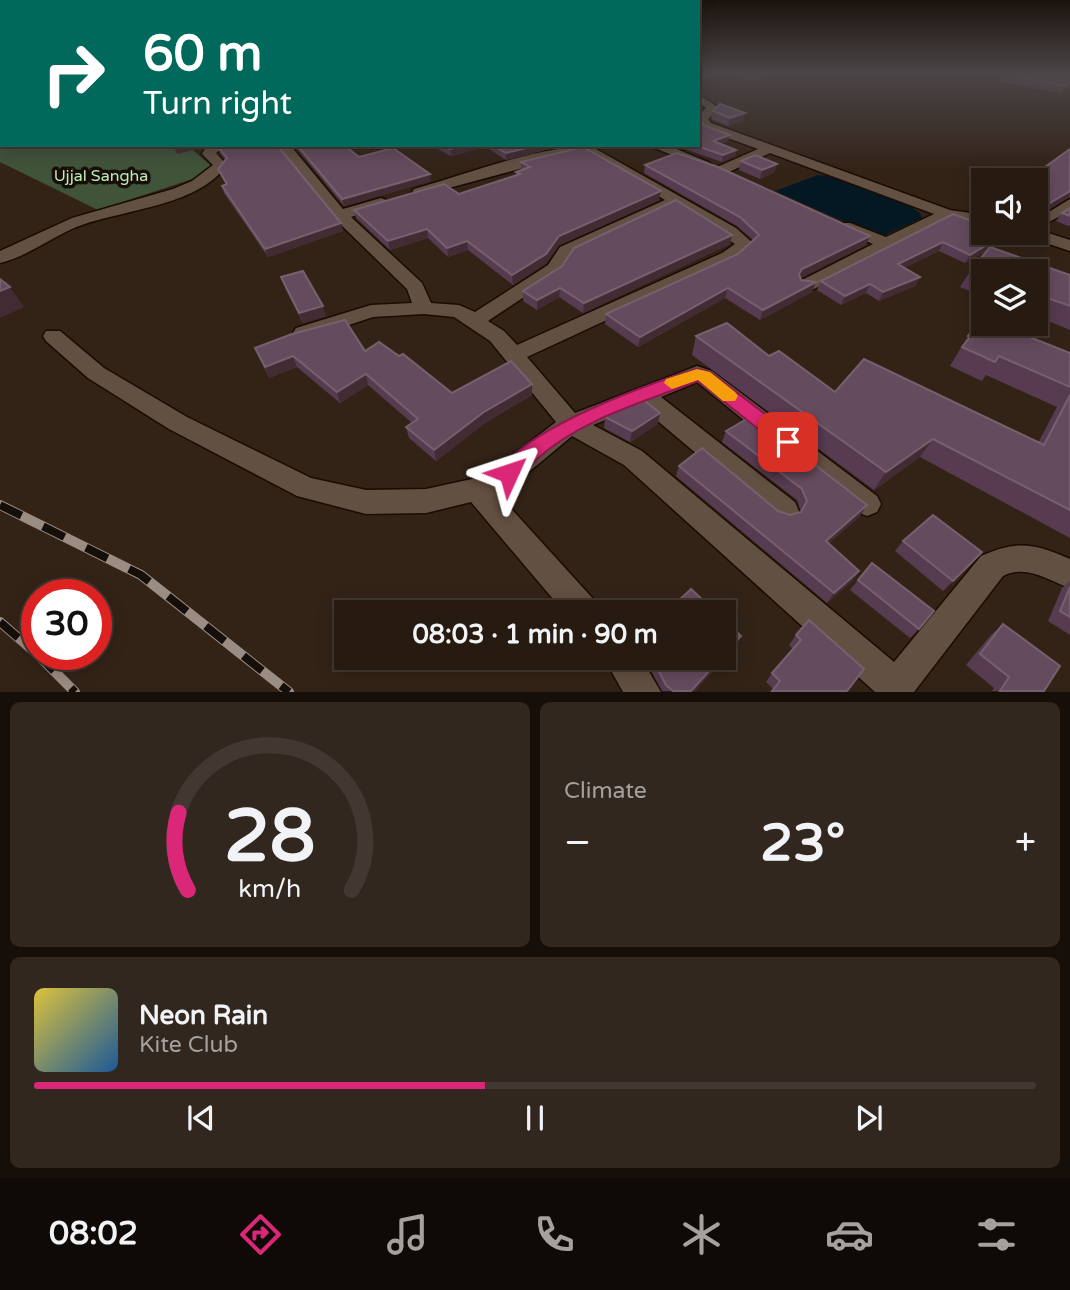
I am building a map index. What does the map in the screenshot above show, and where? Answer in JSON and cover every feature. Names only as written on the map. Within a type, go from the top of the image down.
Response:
[{"type":"street","points":[[708,104],[713,108],[702,119],[703,123],[947,215],[971,218]]},
{"type":"street","points":[[0,258],[76,222],[169,195],[212,178],[220,165],[209,154],[213,147]]},
{"type":"street","points":[[285,147],[340,215],[415,287],[424,308]]},
{"type":"street","points":[[529,147],[545,156]]},
{"type":"street","points":[[340,215],[545,156],[591,147],[730,231],[746,244],[728,257],[514,355]]},
{"type":"street","points":[[659,147],[747,181]]},
{"type":"street","points":[[722,170],[769,149]]},
{"type":"street","points":[[475,321],[554,269],[566,251],[676,200]]},
{"type":"street","points":[[1048,217],[1070,204]]},
{"type":"street","points":[[807,285],[947,215]]},
{"type":"street","points":[[832,221],[868,238],[888,243]]},
{"type":"street","points":[[1048,239],[1070,246]]},
{"type":"street","points":[[290,337],[371,311],[424,308],[459,312],[475,321],[497,337],[514,355],[571,424],[634,458],[894,689],[992,566],[1007,558],[1023,555],[1070,574]]},
{"type":"street","points":[[53,336],[96,373],[178,423],[306,488],[366,502],[426,501],[477,489],[509,473],[571,424],[691,375],[704,376],[867,504]]},
{"type":"street","points":[[643,396],[785,511]]},
{"type":"street","points":[[477,489],[574,600]]},
{"type":"street","points":[[629,670],[644,691]]},
{"type":"green space","name":"Ujjal Sangha","points":[[0,147],[189,147],[217,171],[98,210],[0,162]]},
{"type":"water","points":[[818,175],[828,176],[911,207],[920,213],[922,218],[883,236],[876,236],[775,191]]},
{"type":"building","points":[[721,104],[745,113],[730,118],[713,111]]},
{"type":"building","points":[[700,118],[703,125],[730,135],[713,141],[736,150],[723,155],[700,147]]},
{"type":"building","points":[[218,147],[279,147],[341,223],[265,249],[222,186],[227,184],[218,169],[227,158]]},
{"type":"building","points":[[299,147],[346,147],[359,157],[393,148],[430,174],[342,199]]},
{"type":"building","points":[[496,147],[531,147],[506,153]]},
{"type":"building","points":[[583,147],[661,191],[559,236],[546,254],[512,275],[467,241],[447,248],[427,229],[388,241],[354,210],[444,184],[459,194],[520,174],[516,172],[530,167],[521,162]]},
{"type":"building","points":[[1070,149],[1070,191],[1048,204],[1048,168],[1044,168]]},
{"type":"building","points":[[677,153],[718,167],[870,236],[802,269],[799,274],[801,280],[816,282],[763,310],[728,288],[640,337],[606,314],[738,254],[759,235],[740,217],[645,165]]},
{"type":"building","points":[[755,155],[777,164],[762,170],[741,161]]},
{"type":"building","points":[[676,200],[732,235],[584,303],[560,288],[537,300],[523,291],[562,266],[574,248]]},
{"type":"building","points":[[1070,208],[1070,216],[1062,213]]},
{"type":"building","points":[[953,214],[971,221],[971,245],[987,245],[970,255],[943,242],[898,264],[920,277],[883,292],[870,284],[845,296],[821,281]]},
{"type":"building","points":[[990,247],[1024,259],[980,259]]},
{"type":"building","points":[[1048,267],[1070,275],[1070,306],[1048,298]]},
{"type":"building","points":[[303,271],[323,306],[299,313],[281,277]]},
{"type":"building","points":[[0,279],[10,287],[0,291]]},
{"type":"building","points":[[345,320],[365,351],[379,342],[399,356],[403,354],[452,393],[511,361],[532,384],[484,412],[434,450],[406,427],[418,419],[366,374],[337,392],[293,356],[265,367],[255,348],[292,334]]},
{"type":"building","points":[[727,323],[769,356],[779,351],[835,392],[864,359],[1044,445],[1070,395],[1070,510],[933,439],[886,472],[696,336]]},
{"type":"building","points":[[971,332],[971,336],[1027,336],[1070,353],[1070,387],[999,356],[995,362],[962,347],[970,337],[968,336]]},
{"type":"building","points":[[641,398],[660,413],[632,431],[605,417]]},
{"type":"building","points":[[752,416],[867,505],[826,541],[859,571],[834,593],[679,466],[702,448],[778,511],[790,515],[801,512],[807,501],[802,489],[726,431]]},
{"type":"building","points":[[933,515],[982,552],[953,581],[903,541]]},
{"type":"building","points":[[872,563],[934,611],[919,629],[858,580]]},
{"type":"building","points":[[1070,587],[1070,617],[1060,611]]},
{"type":"building","points":[[691,589],[703,600],[679,600]]},
{"type":"building","points":[[809,620],[864,669],[847,691],[772,691],[780,681],[772,673],[801,640],[796,635]]},
{"type":"building","points":[[1003,624],[1060,666],[1044,691],[1000,691],[1009,677],[980,654]]},
{"type":"building","points":[[658,670],[710,670],[691,691],[673,691],[666,685]]},
{"type":"railway","points":[[0,505],[141,575],[289,692]]},
{"type":"railway","points":[[0,622],[75,692]]},
{"type":"slow traffic","points":[[672,383],[697,374],[704,376],[729,396]]},
{"type":"route","points":[[509,473],[571,424],[697,374],[704,376],[788,442]]}]
